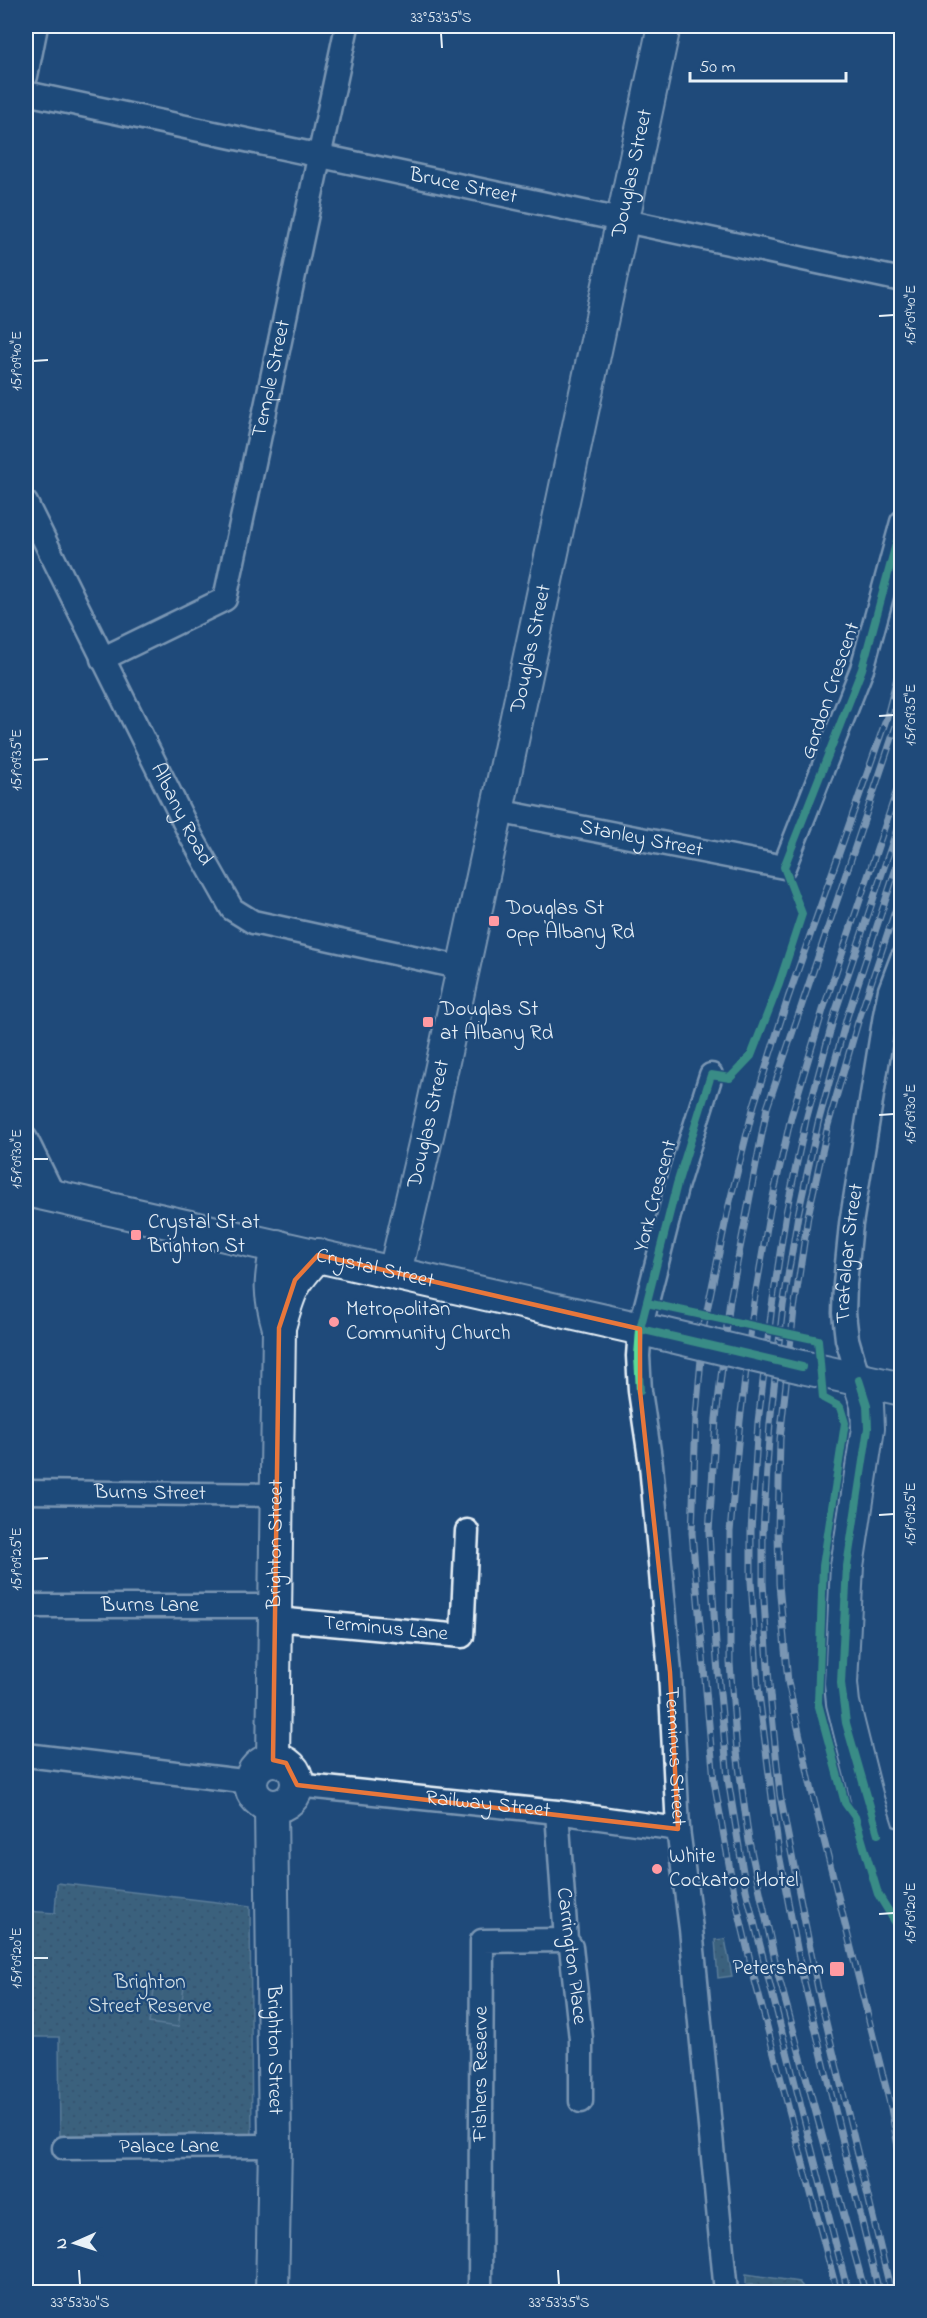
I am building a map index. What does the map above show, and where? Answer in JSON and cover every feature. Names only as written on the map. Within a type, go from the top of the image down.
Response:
[{"type":"main road","name":"Douglas Street","points":[[395,1272],[463,969],[664,26]]},
{"type":"main road","name":"Crystal Street","points":[[40,1193],[902,1389]]},
{"type":"main road","name":"Brighton Street","points":[[277,1246],[270,1297],[279,1328]]},
{"type":"main road","name":"Brighton Street","points":[[273,1760],[279,1328],[289,1291],[295,1280],[318,1255]]},
{"type":"main road","name":"Trafalgar Street","points":[[859,1380],[867,1405],[868,1428],[847,1566],[841,1683],[846,1723],[890,1838],[900,1892]]},
{"type":"main road","points":[[273,1760],[291,1767],[297,1779],[292,1799],[286,1804],[271,1807],[264,1805],[254,1796],[251,1782],[252,1775],[260,1764],[273,1760]]},
{"type":"main road","name":"Brighton Street","points":[[271,1807],[275,2146],[272,2292]]},
{"type":"street","points":[[26,76],[36,26]]},
{"type":"street","name":"Temple Street","points":[[102,659],[225,599],[347,26]]},
{"type":"street","name":"Bruce Street","points":[[26,93],[902,280]]},
{"type":"street","name":"Albany Road","points":[[26,503],[191,836],[232,909],[253,922],[463,969]]},
{"type":"street","name":"Gordon Crescent","points":[[784,867],[862,669],[902,522]]},
{"type":"street","name":"Stanley Street","points":[[497,811],[784,867]]},
{"type":"street","name":"Trafalgar Street","points":[[859,1380],[847,1339],[844,1299],[851,1224],[890,990],[902,958]]},
{"type":"street","points":[[879,1051],[902,1044]]},
{"type":"street","name":"York Crescent","points":[[651,1331],[677,1184],[711,1075]]},
{"type":"street","points":[[26,1139],[40,1193]]},
{"type":"street","name":"Terminus Street","points":[[651,1331],[638,1356],[640,1391],[651,1465],[668,1649],[678,1829],[691,1929],[726,2292]]},
{"type":"street","name":"Burns Street","points":[[26,1492],[277,1495]]},
{"type":"street","name":"Terminus Lane","points":[[276,1612],[462,1636],[466,1531]]},
{"type":"street","name":"Burns Lane","points":[[26,1606],[276,1612]]},
{"type":"street","points":[[26,1755],[251,1782]]},
{"type":"street","name":"Railway Street","points":[[297,1785],[557,1812],[678,1829]]},
{"type":"street","name":"Carrington Place","points":[[557,1812],[566,1940],[572,1947],[581,2039],[581,2101]]},
{"type":"street","name":"Fishers Reserve","points":[[480,2292],[482,1941],[566,1940]]},
{"type":"street","name":"Palace Lane","points":[[64,2148],[275,2146]]},
{"type":"highlighted area","points":[[318,1255],[640,1329],[640,1391],[670,1672],[678,1829],[297,1785],[286,1763],[273,1760],[279,1328],[295,1280]]},
{"type":"green space","name":"Brighton Street Reserve","points":[[57,1883],[250,1906],[252,2139],[60,2140],[59,2037],[26,2037],[26,1911],[55,1913]]},
{"type":"green space","points":[[725,1939],[732,1976],[718,1978],[715,1940]]},
{"type":"green space","points":[[155,1983],[184,1987],[178,2027],[149,2023]]},
{"type":"green space","points":[[746,2274],[799,2282],[807,2292],[792,2292],[746,2284]]},
{"type":"railway","points":[[837,2292],[755,1981],[734,1892],[714,1781],[692,1533],[696,1416],[704,1325],[729,1205],[754,1105],[788,998],[886,720],[902,659]]},
{"type":"railway","points":[[848,2292],[746,1890],[728,1779],[717,1661],[709,1532],[716,1419],[730,1300],[767,1108],[902,708]]},
{"type":"railway","points":[[865,2292],[778,1974],[749,1841],[737,1752],[730,1663],[730,1532],[754,1302],[770,1210],[791,1117],[823,1010],[902,775]]},
{"type":"railway","points":[[879,2292],[801,1969],[779,1854],[758,1686],[751,1581],[751,1531],[758,1422],[786,1213],[806,1120],[835,1013],[902,814]]},
{"type":"railway","points":[[891,2292],[818,1989],[780,1795],[769,1684],[763,1582],[763,1532],[770,1423],[783,1306],[798,1215],[818,1123],[847,1017],[902,850]]},
{"type":"railway","points":[[902,890],[858,1022],[828,1125],[808,1216],[794,1310],[780,1439],[778,1530],[779,1584],[788,1682],[813,1796],[891,2108],[902,2169]]},
{"type":"cycle path","points":[[640,1391],[638,1356],[640,1329],[677,1184],[711,1075],[730,1078],[751,1056],[779,984],[802,914],[784,867],[862,669],[902,522]]},
{"type":"cycle path","points":[[647,1303],[818,1340],[823,1398],[840,1407],[845,1423],[823,1566],[818,1703],[845,1803],[855,1817],[878,1894],[902,1933]]},
{"type":"cycle path","points":[[640,1329],[802,1367]]},
{"type":"cycle path","points":[[859,1380],[867,1405],[868,1428],[847,1566],[841,1683],[846,1723],[878,1834]]},
{"type":"place","name":"Douglas St opp Albany Rd","points":[[494,921]]},
{"type":"place","name":"Douglas St at Albany Rd","points":[[428,1022]]},
{"type":"place","name":"Crystal St at Brighton St","points":[[136,1235]]},
{"type":"place","name":"Metropolitan Community Church","points":[[334,1322]]},
{"type":"place","name":"White Cockatoo Hotel","points":[[657,1869]]},
{"type":"place","name":"Petersham","points":[[837,1969]]}]
